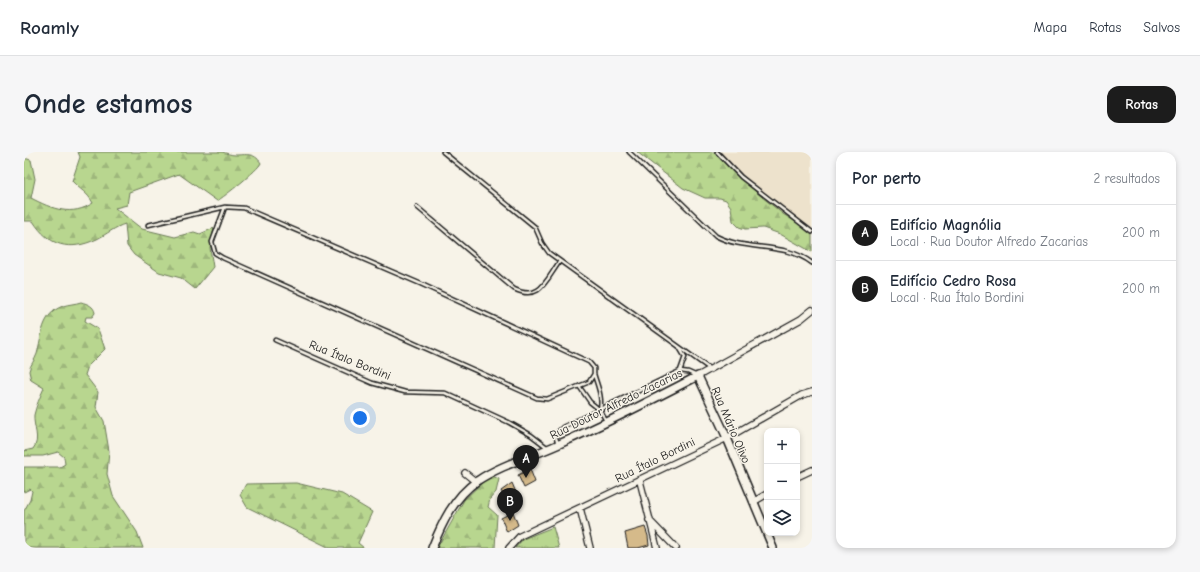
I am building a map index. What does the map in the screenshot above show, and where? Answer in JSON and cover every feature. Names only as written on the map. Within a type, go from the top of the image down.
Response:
[{"type":"street","name":"Rua Doutor Alfredo Zacarias","points":[[432,548],[441,525],[458,498],[476,482],[501,468],[558,445],[698,376],[801,319],[812,310]]},
{"type":"street","name":"Rua Mário Olivo","points":[[698,376],[727,438],[773,548]]},
{"type":"street","name":"Rua Ítalo Bordini","points":[[509,548],[520,536],[640,481],[727,438],[802,395],[812,392]]},
{"type":"street","points":[[800,476],[812,470]]},
{"type":"street","points":[[465,473],[476,482]]},
{"type":"street","points":[[640,481],[657,548]]},
{"type":"street","points":[[753,502],[764,496]]},
{"type":"street","points":[[580,508],[590,548]]},
{"type":"street","points":[[649,520],[676,548]]},
{"type":"lane","points":[[443,152],[535,227],[542,243],[549,253],[710,369]]},
{"type":"lane","points":[[629,152],[716,236],[728,242],[792,251],[812,263]]},
{"type":"lane","points":[[717,152],[740,177],[812,232]]},
{"type":"lane","points":[[225,207],[212,242],[215,253],[223,258],[537,398],[547,399],[589,382],[594,374]]},
{"type":"lane","points":[[148,225],[225,207],[244,208],[421,284],[590,362],[594,368],[594,374],[602,403],[600,410]]},
{"type":"lane","points":[[416,207],[514,289],[522,293],[530,294],[536,292],[560,261]]},
{"type":"lane","name":"Rua Ítalo Bordini","points":[[275,340],[372,383],[405,392],[445,392],[508,422],[531,435],[549,448]]},
{"type":"lane","points":[[678,346],[686,357],[680,371]]},
{"type":"lane","points":[[558,445],[555,435],[559,430],[680,371],[698,376]]},
{"type":"lane","points":[[579,386],[590,402],[600,410],[606,421]]},
{"type":"shaded area","points":[[711,152],[812,152],[812,235],[755,197]]},
{"type":"green space","points":[[78,152],[222,152],[233,155],[253,156],[256,157],[261,163],[248,177],[217,201],[179,174],[129,192],[127,205],[115,208],[142,229],[175,237],[194,232],[200,234],[214,228],[210,248],[213,267],[195,289],[181,278],[159,272],[134,255],[127,246],[125,224],[87,243],[69,246],[53,241],[39,229],[33,221],[24,221],[24,158],[31,160],[35,179],[31,198],[62,210],[77,210],[93,203],[91,199],[72,181],[80,157]]},
{"type":"green space","points":[[637,152],[718,152],[756,192],[783,214],[812,232],[812,252],[780,234],[763,228],[745,229],[739,227],[733,221],[731,207],[726,200],[720,198],[705,198],[683,188]]},
{"type":"green space","points":[[81,302],[93,309],[95,313],[92,317],[86,317],[85,321],[98,329],[105,349],[88,366],[85,375],[98,392],[96,407],[104,421],[109,451],[107,474],[113,496],[137,532],[143,548],[24,548],[24,511],[30,500],[32,491],[30,489],[24,492],[24,467],[60,467],[65,464],[64,457],[58,452],[43,456],[24,456],[24,451],[33,449],[35,445],[37,437],[34,415],[44,388],[31,380],[29,371],[37,354],[46,320],[50,314],[63,306]]},
{"type":"green space","points":[[490,475],[499,479],[496,492],[490,499],[488,507],[497,515],[495,548],[437,548],[464,500]]},
{"type":"green space","points":[[296,483],[342,494],[372,512],[358,543],[364,548],[330,548],[247,507],[240,495],[246,484]]},
{"type":"green space","points":[[553,527],[559,548],[515,548],[523,539]]},
{"type":"building","points":[[530,469],[535,482],[524,488],[518,475]]},
{"type":"building","points":[[512,483],[517,495],[507,502],[501,491]]},
{"type":"building","points":[[513,512],[518,525],[507,532],[501,518]]},
{"type":"building","points":[[645,527],[649,545],[638,548],[628,548],[625,533]]},
{"type":"place","name":"Edifício Magnólia","points":[[526,478]]},
{"type":"place","name":"Edifício Cedro Rosa","points":[[510,521]]}]
